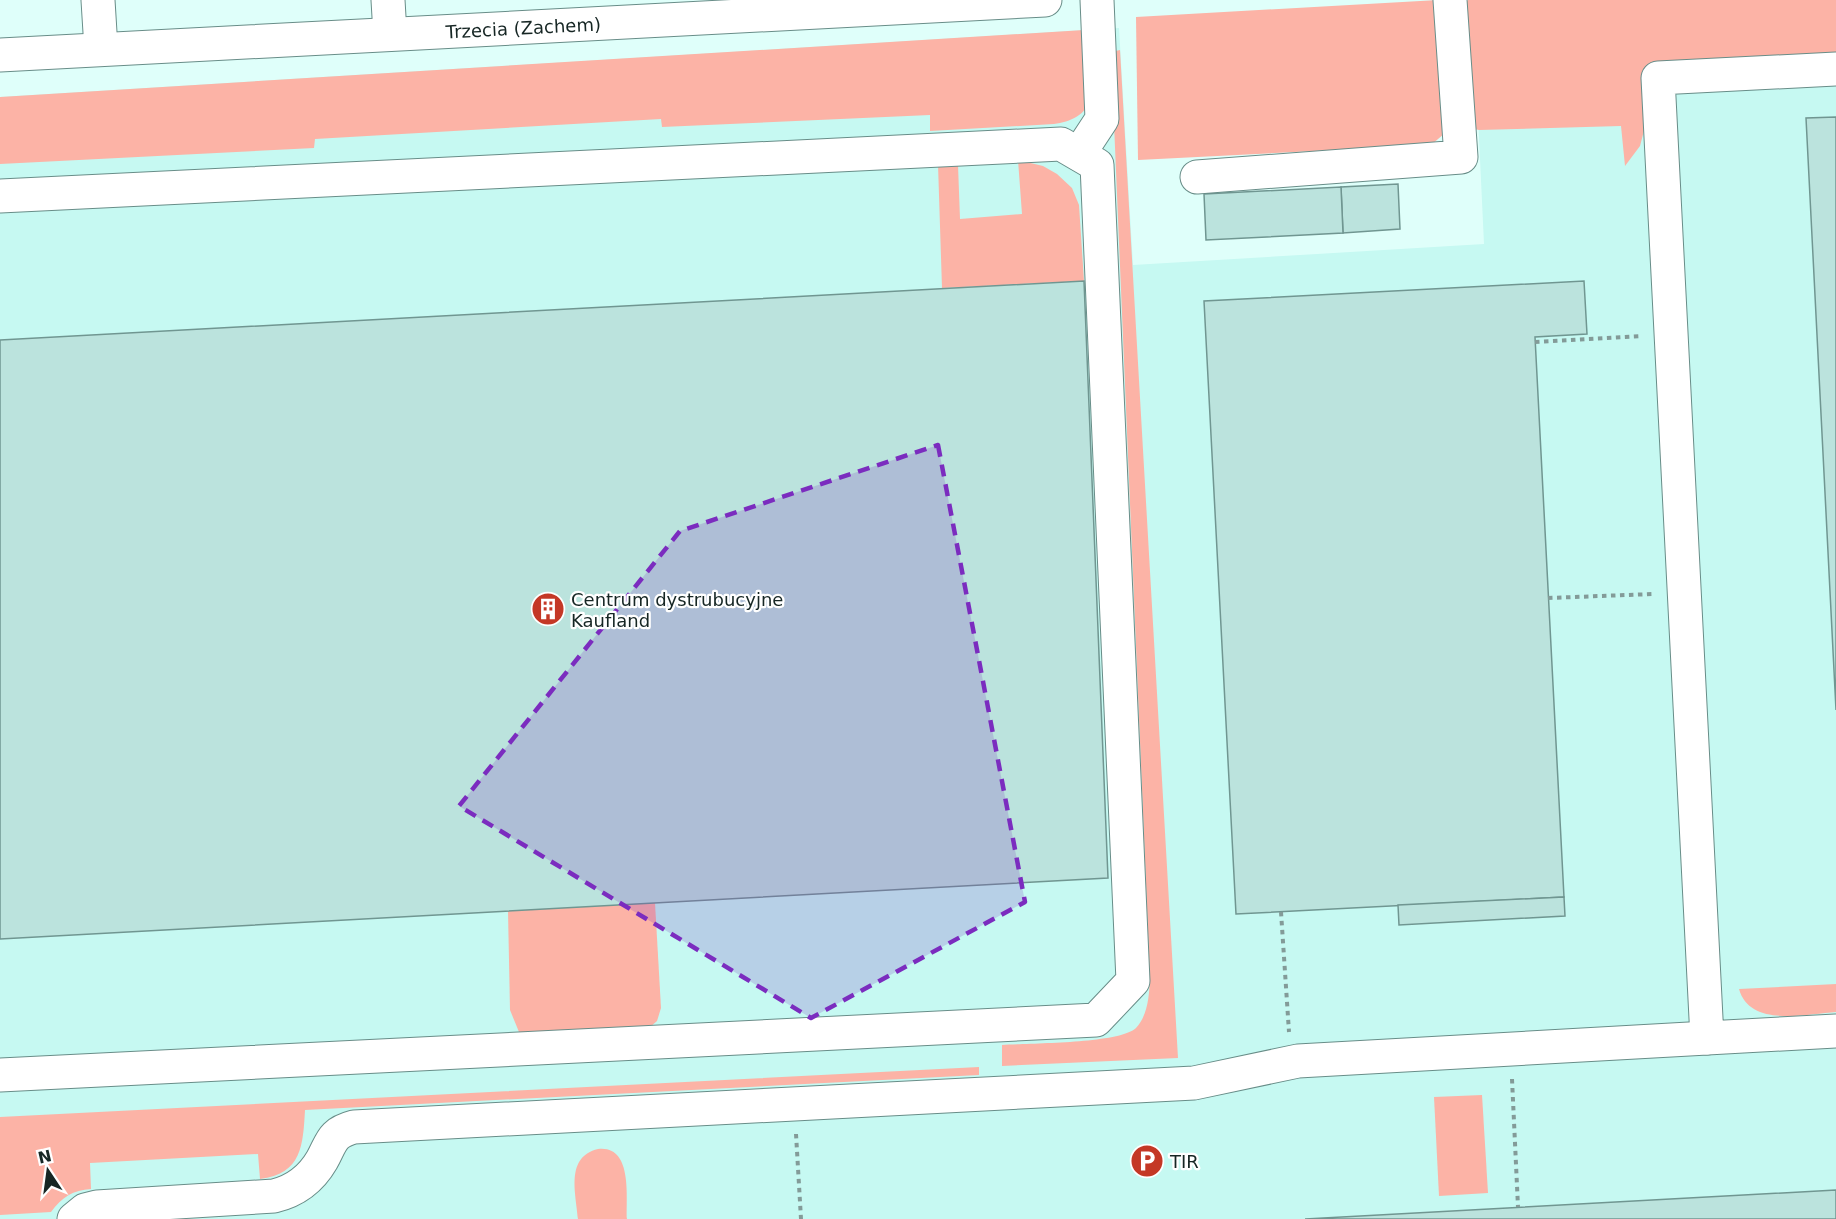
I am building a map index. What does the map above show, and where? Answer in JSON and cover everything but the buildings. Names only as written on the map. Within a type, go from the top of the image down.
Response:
[{"type":"lane","points":[[99,0],[101,49]]},
{"type":"lane","points":[[388,0],[390,34]]},
{"type":"lane","name":"Trzecia (Zachem)","points":[[0,55],[390,34],[602,12],[1045,0]]},
{"type":"lane","points":[[1079,154],[1102,119],[1097,0]]},
{"type":"lane","points":[[1197,177],[1461,157],[1450,0]]},
{"type":"lane","points":[[1707,1038],[1658,78],[1836,69]]},
{"type":"lane","points":[[0,196],[1061,144],[1097,165],[1133,981],[1096,1020],[0,1075]]},
{"type":"lane","points":[[74,1219],[85,1210],[97,1207],[274,1196],[287,1193],[309,1178],[323,1159],[331,1140],[338,1133],[354,1127],[1194,1083],[1298,1060],[1836,1031]]},
{"type":"path","points":[[1548,598],[1685,592]]},
{"type":"path","points":[[1281,912],[1290,1034]]},
{"type":"path","points":[[1510,1049],[1518,1207]]},
{"type":"path","points":[[794,1104],[801,1219]]},
{"type":"highlighted area","points":[[938,445],[1025,902],[811,1018],[459,806],[680,531]]},
{"type":"shaded area","points":[[1438,0],[1451,128],[1431,145],[1138,160],[1136,17]]},
{"type":"shaded area","points":[[1468,0],[1836,0],[1836,58],[1645,69],[1646,123],[1640,146],[1625,166],[1621,126],[1479,130],[1466,127],[1462,6]]},
{"type":"shaded area","points":[[1836,11],[1836,1219],[0,1219],[0,97],[1119,28],[1133,265],[1484,244],[1474,31]]},
{"type":"shaded area","points":[[1084,30],[1091,97],[1082,113],[1054,124],[930,131],[930,115],[662,127],[661,119],[315,139],[314,148],[0,164],[0,97]]},
{"type":"shaded area","points":[[1120,50],[1178,1058],[1002,1066],[1002,1045],[1093,1040],[1112,1037],[1136,1028],[1143,1017],[1149,992],[1111,52]]},
{"type":"shaded area","points":[[1018,160],[1043,166],[1057,174],[1072,188],[1079,205],[1084,281],[942,288],[938,164],[958,165],[960,219],[1022,214]]},
{"type":"shaded area","points":[[655,903],[661,1008],[657,1021],[649,1028],[530,1035],[519,1032],[510,1010],[508,911]]},
{"type":"shaded area","points":[[1836,984],[1836,1012],[1795,1016],[1767,1014],[1755,1009],[1745,1001],[1739,989]]},
{"type":"shaded area","points":[[979,1067],[979,1075],[305,1110],[298,1156],[284,1171],[274,1176],[260,1179],[258,1154],[90,1163],[91,1189],[68,1195],[51,1212],[0,1215],[0,1117]]},
{"type":"shaded area","points":[[1482,1095],[1488,1193],[1439,1196],[1434,1097]]},
{"type":"shaded area","points":[[598,1149],[609,1150],[617,1155],[622,1164],[627,1186],[627,1219],[578,1219],[575,1188],[577,1168],[588,1153]]},
{"type":"place","name":"Centrum dystrubucyjne Kaufland","points":[[548,609]]},
{"type":"place","name":"TIR","points":[[1147,1161]]}]
